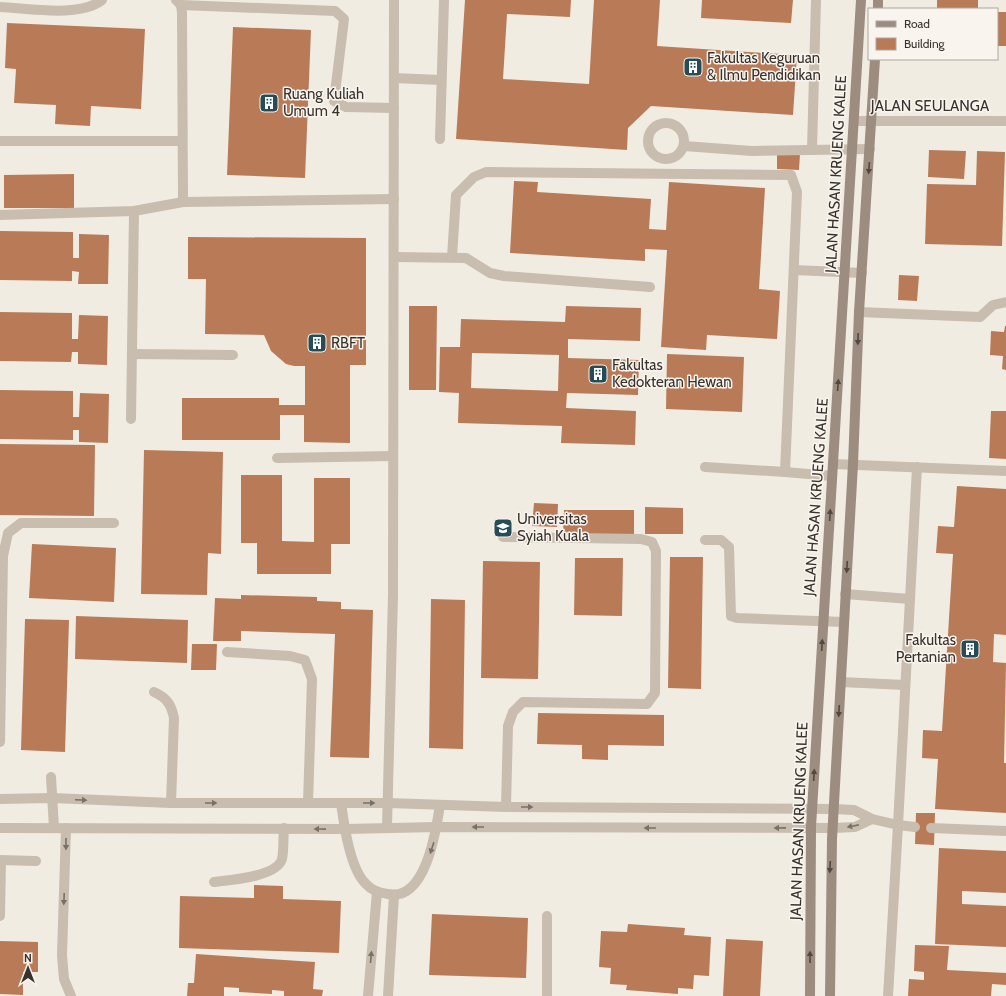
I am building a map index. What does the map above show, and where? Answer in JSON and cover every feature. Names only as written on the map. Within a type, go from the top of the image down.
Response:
[{"type":"street","points":[[0,7],[70,10],[94,6],[102,0]]},
{"type":"street","points":[[387,828],[393,595],[394,0]]},
{"type":"street","points":[[440,139],[444,0]]},
{"type":"street","points":[[812,150],[816,0]]},
{"type":"street","name":"JALAN HASAN KRUENG KALEE","points":[[810,996],[812,808],[854,150],[854,121],[861,0]]},
{"type":"street","points":[[183,202],[182,13],[178,2],[335,11],[344,19],[334,102],[346,107],[394,108]]},
{"type":"street","name":"JALAN HASAN KRUENG KALEE","points":[[830,996],[830,874],[853,464],[859,312],[870,149],[874,60]]},
{"type":"street","points":[[394,78],[441,80]]},
{"type":"street","name":"JALAN SEULANGA","points":[[854,121],[1006,121]]},
{"type":"street","points":[[0,141],[182,141]]},
{"type":"street","points":[[684,146],[752,151],[870,149]]},
{"type":"street","points":[[452,257],[456,195],[474,177],[486,172],[791,175],[797,192],[785,472]]},
{"type":"street","points":[[0,215],[134,211],[183,202],[394,199]]},
{"type":"street","points":[[131,419],[134,211]]},
{"type":"street","points":[[394,257],[466,258],[490,273],[504,276],[650,287]]},
{"type":"street","points":[[794,270],[862,273]]},
{"type":"street","points":[[859,312],[980,317],[993,305],[1006,302]]},
{"type":"street","points":[[133,354],[233,355]]},
{"type":"street","points":[[277,458],[393,456]]},
{"type":"street","points":[[833,464],[1006,471]]},
{"type":"street","points":[[705,467],[832,476]]},
{"type":"street","points":[[888,996],[917,467]]},
{"type":"street","points":[[0,742],[4,556],[8,534],[21,524],[114,524]]},
{"type":"street","points":[[503,537],[641,539],[652,542],[656,551],[655,693],[652,699],[647,704],[523,702],[513,712],[508,726],[506,807]]},
{"type":"street","points":[[705,540],[722,540],[727,543],[729,547],[731,616],[737,618],[824,620],[844,622]]},
{"type":"street","points":[[846,594],[910,599]]},
{"type":"street","points":[[228,652],[290,656],[305,660],[312,679],[308,803]]},
{"type":"street","points":[[841,682],[905,685]]},
{"type":"street","points":[[154,692],[164,697],[171,704],[174,718],[171,803]]},
{"type":"street","points":[[51,777],[54,828]]},
{"type":"street","points":[[0,799],[52,798],[171,803],[388,803],[506,807],[812,808],[854,810],[872,819],[915,827]]},
{"type":"street","points":[[341,803],[345,829],[356,866],[365,884],[377,892],[394,895],[406,890],[416,882],[424,869],[433,846],[440,805]]},
{"type":"street","points":[[0,828],[345,829],[437,826],[735,829],[855,828],[872,819]]},
{"type":"street","points":[[66,828],[62,955],[64,979],[71,996]]},
{"type":"street","points":[[214,882],[254,876],[268,872],[277,867],[282,860],[284,828]]},
{"type":"street","points":[[931,828],[1006,831]]},
{"type":"street","points":[[0,916],[0,860],[36,861]]},
{"type":"street","points":[[368,996],[377,892]]},
{"type":"street","points":[[388,996],[394,895]]},
{"type":"street","points":[[547,916],[547,996]]},
{"type":"building","name":"Fakultas Keguruan & Ilmu Pendidikan","points":[[465,0],[571,0],[570,17],[507,14],[503,79],[589,84],[594,0],[660,0],[657,46],[797,55],[793,115],[651,106],[628,128],[627,150],[456,139]]},
{"type":"building","points":[[702,0],[793,0],[791,23],[701,18]]},
{"type":"building","points":[[937,0],[978,0],[978,8],[937,8]]},
{"type":"building","points":[[998,12],[1006,12],[1006,46],[998,46]]},
{"type":"building","points":[[7,23],[145,29],[141,109],[91,106],[90,126],[55,124],[56,105],[14,103],[16,69],[5,68]]},
{"type":"building","name":"Ruang Kuliah Umum 4","points":[[233,27],[311,30],[305,178],[227,175]]},
{"type":"building","points":[[929,150],[966,151],[964,179],[928,177]]},
{"type":"building","points":[[977,151],[1005,152],[1002,246],[925,244],[927,184],[976,185]]},
{"type":"building","points":[[777,152],[800,154],[799,170],[777,169]]},
{"type":"building","points":[[74,174],[74,208],[4,208],[4,175]]},
{"type":"building","points":[[514,181],[538,182],[537,192],[651,199],[649,229],[666,230],[669,182],[765,188],[759,289],[780,291],[777,339],[707,335],[706,350],[661,347],[667,250],[645,249],[645,261],[510,253]]},
{"type":"building","points":[[0,231],[73,232],[73,258],[79,258],[79,234],[109,235],[108,284],[78,284],[79,272],[72,271],[72,281],[0,280]]},
{"type":"building","name":"RBFT","points":[[188,237],[366,238],[366,365],[350,365],[350,443],[304,442],[304,415],[280,415],[280,440],[182,440],[182,398],[279,398],[279,405],[305,405],[305,366],[286,364],[271,351],[264,335],[205,334],[206,279],[188,279]]},
{"type":"building","points":[[899,275],[919,276],[917,301],[898,300]]},
{"type":"building","points":[[409,306],[437,306],[436,390],[409,390]]},
{"type":"building","name":"Fakultas Kedokteran Hewan","points":[[566,306],[641,308],[640,341],[568,339],[568,358],[639,360],[638,395],[567,393],[566,408],[636,411],[635,445],[561,443],[562,426],[458,423],[459,393],[439,392],[440,347],[460,347],[461,319],[565,322]],"holes":[[[472,353],[559,355],[558,391],[471,388]]]},
{"type":"building","points":[[0,312],[72,313],[72,339],[78,339],[79,315],[108,316],[107,365],[78,364],[78,352],[72,352],[71,362],[0,361]]},
{"type":"building","points":[[1005,326],[1006,370],[1002,369],[1003,356],[990,355],[991,331],[1004,332]]},
{"type":"building","points":[[667,354],[744,357],[742,412],[666,409]]},
{"type":"building","points":[[0,390],[73,391],[73,417],[79,417],[80,393],[109,394],[108,443],[79,442],[79,430],[73,430],[73,440],[0,439]]},
{"type":"building","points":[[991,411],[1006,411],[1006,459],[989,458]]},
{"type":"building","points":[[0,444],[95,445],[94,516],[0,515]]},
{"type":"building","points":[[144,450],[223,452],[221,554],[208,553],[207,595],[141,594]]},
{"type":"building","points":[[241,475],[282,475],[282,541],[314,542],[314,478],[350,478],[350,544],[331,544],[331,574],[257,574],[257,543],[241,543]]},
{"type":"building","name":"Fakultas Pertanian","points":[[957,486],[1006,489],[1006,635],[994,634],[993,662],[1006,663],[1004,763],[1006,763],[1006,813],[935,809],[938,759],[922,758],[923,730],[942,731],[953,554],[936,553],[938,526],[954,527]]},
{"type":"building","points":[[534,503],[558,504],[557,527],[532,526]]},
{"type":"building","points":[[645,507],[683,508],[683,534],[645,534]]},
{"type":"building","points":[[564,510],[634,510],[634,535],[563,534]]},
{"type":"building","points":[[32,544],[116,548],[114,602],[29,598]]},
{"type":"building","points":[[670,557],[703,557],[701,689],[668,688]]},
{"type":"building","points":[[575,558],[623,558],[622,616],[574,615]]},
{"type":"building","points":[[483,561],[540,562],[538,679],[481,678]]},
{"type":"building","points":[[241,595],[317,597],[317,601],[341,602],[341,609],[373,610],[369,758],[330,757],[335,634],[241,631],[241,641],[213,641],[215,598],[241,599]]},
{"type":"building","points":[[431,599],[465,600],[463,749],[429,748]]},
{"type":"building","points":[[76,616],[188,620],[187,663],[75,659]]},
{"type":"building","points":[[25,619],[69,620],[65,752],[21,750]]},
{"type":"building","points":[[192,644],[217,644],[216,670],[191,670]]},
{"type":"building","points":[[538,713],[664,715],[664,746],[608,745],[608,760],[582,759],[582,745],[537,744]]},
{"type":"building","points":[[916,813],[935,813],[934,845],[915,844]]},
{"type":"building","points":[[939,848],[1006,851],[1006,893],[962,891],[962,904],[1006,906],[1006,947],[935,944]]},
{"type":"building","points":[[254,885],[283,886],[283,899],[341,901],[339,953],[179,948],[180,896],[254,898]]},
{"type":"building","points":[[432,914],[528,918],[526,978],[429,975]]},
{"type":"building","points":[[628,924],[685,928],[684,935],[711,937],[709,976],[694,975],[693,989],[678,988],[678,994],[626,990],[627,985],[610,984],[611,968],[599,967],[601,931],[627,932]]},
{"type":"building","points":[[726,939],[763,941],[760,996],[723,996]]},
{"type":"building","points":[[0,941],[38,942],[38,972],[23,972],[23,995],[0,994]]},
{"type":"building","points":[[915,945],[949,946],[947,970],[1006,973],[1006,985],[992,984],[991,996],[908,996],[909,979],[924,980],[924,972],[914,971]]},
{"type":"building","points":[[196,954],[315,962],[313,989],[323,990],[322,996],[284,996],[284,991],[272,990],[272,994],[239,992],[239,988],[224,987],[224,996],[187,996],[188,983],[194,983]]},
{"type":"place","name":"Fakultas Keguruan & Ilmu Pendidikan","points":[[693,67]]},
{"type":"place","name":"Ruang Kuliah Umum 4","points":[[269,103]]},
{"type":"place","name":"RBFT","points":[[317,343]]},
{"type":"place","name":"Fakultas Kedokteran Hewan","points":[[598,374]]},
{"type":"place","name":"Universitas Syiah Kuala","points":[[503,528]]},
{"type":"place","name":"Fakultas Pertanian","points":[[970,649]]}]
